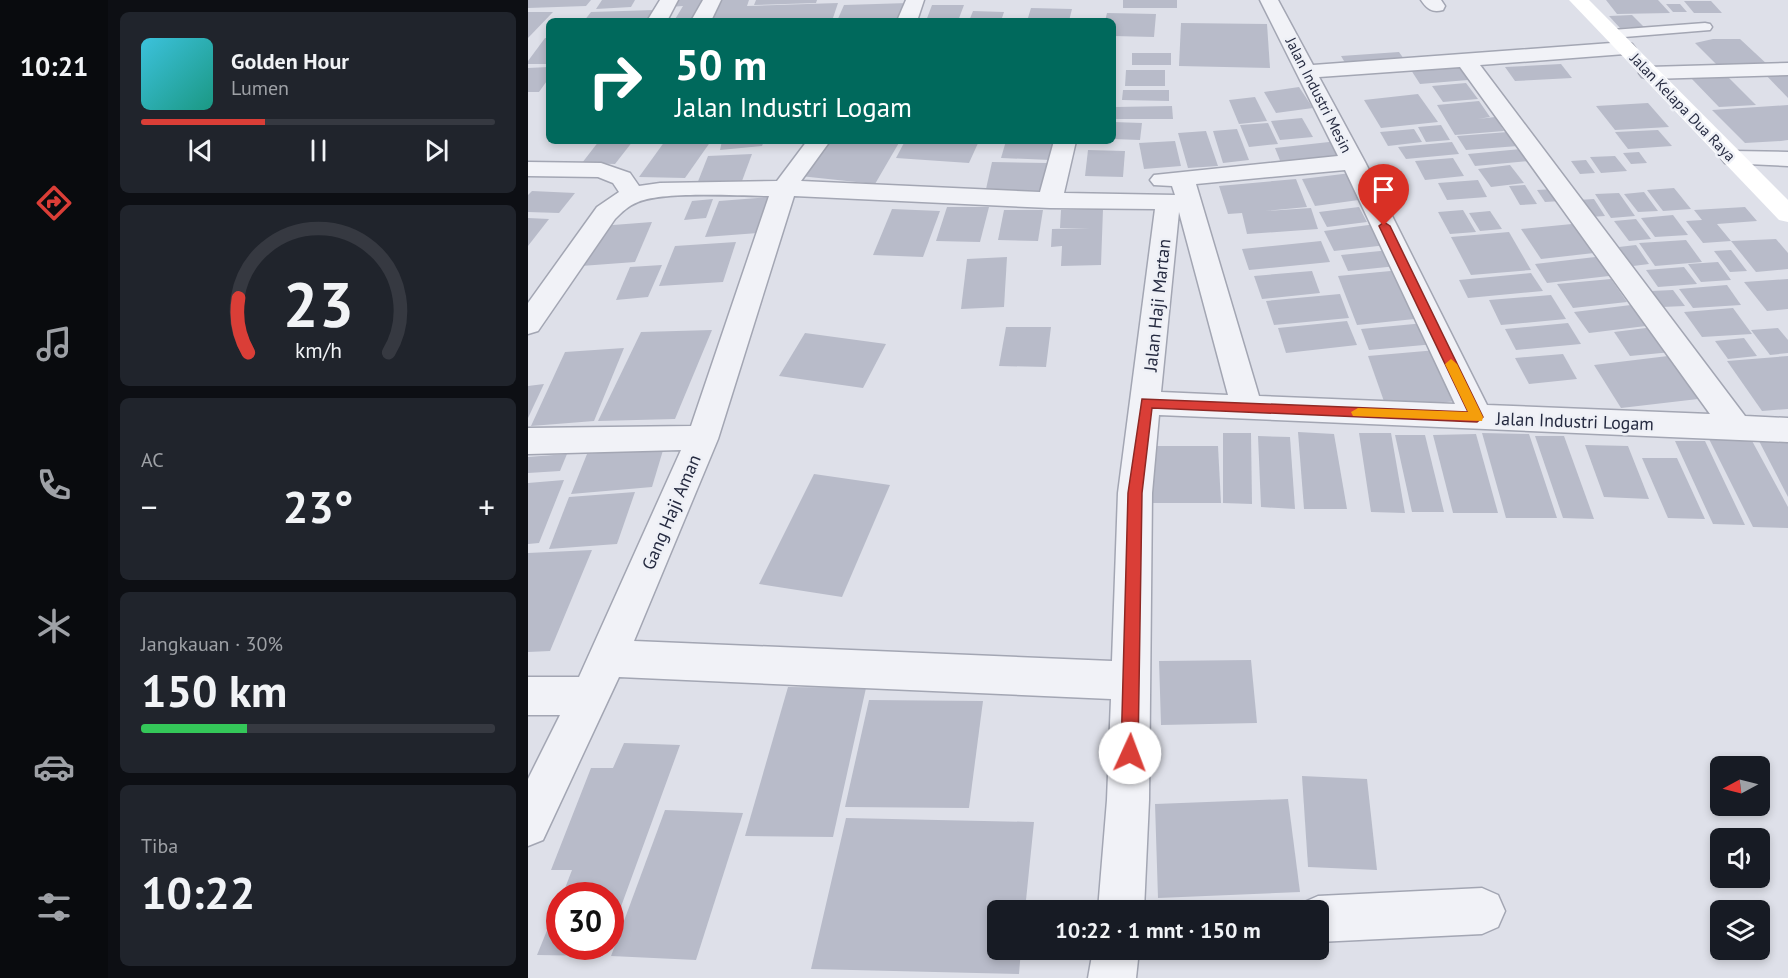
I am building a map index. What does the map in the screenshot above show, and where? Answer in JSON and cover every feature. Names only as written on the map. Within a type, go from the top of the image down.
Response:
[{"type":"main road","name":"Jalan Kelapa Dua Raya","points":[[1578,0],[1788,214]]},
{"type":"street","points":[[659,18],[669,0]]},
{"type":"street","points":[[703,18],[712,0]]},
{"type":"street","points":[[908,18],[915,0]]},
{"type":"street","name":"Jalan Industri Mesin","points":[[1269,0],[1353,162],[1477,417]]},
{"type":"street","points":[[1307,72],[1466,61],[1618,41]]},
{"type":"street","points":[[1466,61],[1737,428]]},
{"type":"street","points":[[1649,73],[1788,69]]},
{"type":"street","name":"Gang Haji Aman","points":[[528,825],[608,658],[702,439],[784,188],[817,144]]},
{"type":"street","points":[[1050,200],[1064,144]]},
{"type":"street","points":[[1733,158],[1788,159]]},
{"type":"street","points":[[528,324],[606,213],[620,201],[633,195],[660,190],[784,188],[1050,200],[1353,162]]},
{"type":"street","points":[[528,169],[600,170],[622,178],[633,195]]},
{"type":"street","points":[[1165,187],[1247,408]]},
{"type":"street","name":"Jalan Haji Martan","points":[[1122,900],[1132,681],[1135,493],[1146,403],[1165,187]]},
{"type":"street","name":"Jalan Industri Logam","points":[[1146,403],[1788,430]]},
{"type":"street","points":[[528,441],[667,437],[702,439]]},
{"type":"street","points":[[608,658],[1132,681]]},
{"type":"street","points":[[528,696],[589,696]]},
{"type":"street","points":[[1329,918],[1482,911]]},
{"type":"street","points":[[1112,978],[1115,960]]},
{"type":"lane","points":[[1618,41],[1705,27]]},
{"type":"building","points":[[528,0],[591,0],[586,6],[528,8]]},
{"type":"building","points":[[602,0],[635,0],[631,7],[596,9]]},
{"type":"building","points":[[672,0],[706,0],[698,18],[676,18],[683,6],[669,7]]},
{"type":"building","points":[[716,0],[749,0],[747,6],[838,3],[833,18],[703,18]]},
{"type":"building","points":[[756,0],[817,0],[816,3],[754,5]]},
{"type":"building","points":[[1123,0],[1177,0],[1177,8],[1123,8]]},
{"type":"building","points":[[1606,0],[1658,0],[1670,13],[1617,14]]},
{"type":"building","points":[[1684,1],[1711,1],[1722,13],[1694,13]]},
{"type":"building","points":[[908,3],[904,18],[838,18],[844,5]]},
{"type":"building","points":[[1666,4],[1680,4],[1687,12],[1673,12]]},
{"type":"building","points":[[932,5],[964,5],[959,18],[927,18]]},
{"type":"building","points":[[1031,8],[1072,9],[1070,18],[1028,18]]},
{"type":"building","points":[[655,10],[649,18],[586,18],[591,12]]},
{"type":"building","points":[[973,11],[1004,12],[1002,18],[970,18]]},
{"type":"building","points":[[528,12],[553,12],[546,18],[528,38]]},
{"type":"building","points":[[1107,13],[1156,14],[1154,37],[1116,36],[1116,18],[1106,18]]},
{"type":"building","points":[[1632,15],[1644,27],[1620,28],[1609,16]]},
{"type":"building","points":[[1181,23],[1267,24],[1270,68],[1179,66]]},
{"type":"building","points":[[546,38],[546,64],[528,64]]},
{"type":"building","points":[[1713,39],[1740,39],[1769,66],[1720,68],[1695,43]]},
{"type":"building","points":[[1399,52],[1406,62],[1347,66],[1341,56]]},
{"type":"building","points":[[1132,53],[1171,53],[1171,65],[1132,65]]},
{"type":"building","points":[[1561,64],[1572,78],[1515,81],[1505,67]]},
{"type":"building","points":[[1458,66],[1468,80],[1420,84],[1411,70]]},
{"type":"building","points":[[546,67],[546,82],[539,92],[528,92],[528,68]]},
{"type":"building","points":[[1126,70],[1165,70],[1165,86],[1125,86]]},
{"type":"building","points":[[1763,72],[1783,72],[1788,76],[1788,98]]},
{"type":"building","points":[[1727,76],[1756,105],[1719,107],[1691,78]]},
{"type":"building","points":[[1466,83],[1478,99],[1443,102],[1432,86]]},
{"type":"building","points":[[1299,87],[1313,108],[1276,113],[1264,92]]},
{"type":"building","points":[[1123,90],[1169,90],[1169,101],[1122,100]]},
{"type":"building","points":[[1418,94],[1438,122],[1381,128],[1364,100]]},
{"type":"building","points":[[1255,97],[1267,121],[1239,124],[1229,100]]},
{"type":"building","points":[[1479,101],[1490,117],[1478,119],[1495,117],[1504,131],[1455,135],[1437,105]]},
{"type":"building","points":[[1648,103],[1669,127],[1615,130],[1596,106]]},
{"type":"building","points":[[1788,105],[1788,140],[1781,141],[1745,143],[1712,110]]},
{"type":"building","points":[[1172,106],[1173,119],[1116,119],[1116,107]]},
{"type":"building","points":[[1302,118],[1313,137],[1280,140],[1271,121]]},
{"type":"building","points":[[1116,122],[1142,123],[1140,140],[1116,139]]},
{"type":"building","points":[[1268,123],[1278,144],[1249,147],[1240,125]]},
{"type":"building","points":[[1441,125],[1450,140],[1426,142],[1418,127]]},
{"type":"building","points":[[1237,129],[1249,160],[1223,163],[1213,131]]},
{"type":"building","points":[[1414,129],[1422,142],[1388,146],[1380,132]]},
{"type":"building","points":[[1658,130],[1672,146],[1628,149],[1615,132]]},
{"type":"building","points":[[1206,131],[1218,166],[1188,168],[1178,133]]},
{"type":"building","points":[[1508,132],[1518,146],[1466,150],[1457,136]]},
{"type":"building","points":[[1175,141],[1181,166],[1144,169],[1139,143]]},
{"type":"building","points":[[1338,141],[1346,156],[1281,163],[1275,148]]},
{"type":"building","points":[[1452,142],[1459,154],[1406,159],[1398,147]]},
{"type":"building","points":[[597,144],[631,144],[615,164],[582,163]]},
{"type":"building","points":[[663,144],[709,144],[685,178],[639,177]]},
{"type":"building","points":[[721,144],[763,144],[762,146],[720,150]]},
{"type":"building","points":[[822,144],[898,144],[875,184],[800,176]]},
{"type":"building","points":[[903,144],[978,144],[969,163],[896,158]]},
{"type":"building","points":[[1005,144],[1054,144],[1051,160],[1001,158]]},
{"type":"building","points":[[1521,149],[1530,161],[1475,166],[1468,154]]},
{"type":"building","points":[[1088,150],[1125,151],[1123,177],[1085,176]]},
{"type":"building","points":[[1639,152],[1647,163],[1631,164],[1623,153]]},
{"type":"building","points":[[752,154],[742,181],[697,184],[708,156]]},
{"type":"building","points":[[1615,156],[1627,171],[1601,173],[1590,157]]},
{"type":"building","points":[[1453,158],[1464,176],[1425,180],[1415,161]]},
{"type":"building","points":[[1586,160],[1595,173],[1580,174],[1571,161]]},
{"type":"building","points":[[992,162],[1047,163],[1042,191],[986,189]]},
{"type":"building","points":[[1510,165],[1524,183],[1491,187],[1478,169]]},
{"type":"building","points":[[1351,173],[1366,199],[1315,206],[1302,179]]},
{"type":"building","points":[[1296,179],[1307,207],[1265,211],[1311,208],[1318,229],[1247,234],[1242,213],[1228,214],[1219,186]]},
{"type":"building","points":[[1478,180],[1487,197],[1447,200],[1438,183]]},
{"type":"building","points":[[1525,185],[1537,204],[1520,205],[1509,186]]},
{"type":"building","points":[[1674,188],[1691,209],[1663,211],[1647,190]]},
{"type":"building","points":[[1554,189],[1561,201],[1545,202],[1537,190]]},
{"type":"building","points":[[532,191],[575,193],[559,213],[528,212],[528,195]]},
{"type":"building","points":[[1644,192],[1658,211],[1638,212],[1624,194]]},
{"type":"building","points":[[1619,193],[1635,216],[1611,218],[1595,194]]},
{"type":"building","points":[[769,197],[758,233],[705,237],[719,201]]},
{"type":"building","points":[[713,199],[706,218],[684,220],[692,201]]},
{"type":"building","points":[[1594,199],[1605,216],[1590,217],[1578,200]]},
{"type":"building","points":[[947,207],[989,207],[980,242],[936,241]]},
{"type":"building","points":[[1359,207],[1367,222],[1327,227],[1319,212]]},
{"type":"building","points":[[1745,207],[1757,221],[1717,224],[1731,241],[1703,243],[1686,221],[1702,220],[1694,210]]},
{"type":"building","points":[[892,209],[940,211],[923,257],[873,255]]},
{"type":"building","points":[[1103,209],[1101,265],[1061,266],[1062,246],[1051,247],[1052,229],[1090,228],[1060,228],[1061,210]]},
{"type":"building","points":[[1004,210],[1043,210],[1038,241],[998,240]]},
{"type":"building","points":[[1463,210],[1476,232],[1450,234],[1438,212]]},
{"type":"building","points":[[1490,211],[1502,229],[1480,231],[1469,213]]},
{"type":"building","points":[[1673,215],[1688,235],[1655,237],[1641,218]]},
{"type":"building","points":[[528,218],[549,219],[528,246]]},
{"type":"building","points":[[1636,219],[1651,239],[1629,241],[1614,221]]},
{"type":"building","points":[[652,222],[635,262],[581,266],[600,226]]},
{"type":"building","points":[[1376,224],[1387,245],[1334,251],[1324,231]]},
{"type":"building","points":[[1572,224],[1594,253],[1541,259],[1521,229]]},
{"type":"building","points":[[1509,232],[1531,270],[1471,275],[1451,237]]},
{"type":"building","points":[[1776,239],[1788,253],[1788,269],[1756,272],[1731,241]]},
{"type":"building","points":[[1686,240],[1702,262],[1655,266],[1639,243]]},
{"type":"building","points":[[1321,241],[1330,262],[1249,270],[1242,249]]},
{"type":"building","points":[[736,242],[723,282],[659,286],[675,246]]},
{"type":"building","points":[[1636,245],[1649,264],[1633,266],[1619,247]]},
{"type":"building","points":[[1390,250],[1397,266],[1348,271],[1341,255]]},
{"type":"building","points":[[1731,250],[1747,271],[1730,272],[1714,251]]},
{"type":"building","points":[[1604,256],[1618,275],[1547,283],[1535,264]]},
{"type":"building","points":[[1007,257],[1004,307],[961,309],[967,259]]},
{"type":"building","points":[[1718,262],[1731,280],[1701,282],[1688,264]]},
{"type":"building","points":[[662,265],[648,297],[616,300],[630,267]]},
{"type":"building","points":[[1684,267],[1697,284],[1658,287],[1646,270]]},
{"type":"building","points":[[1401,270],[1424,318],[1357,325],[1338,276]]},
{"type":"building","points":[[1312,271],[1320,293],[1262,299],[1254,276]]},
{"type":"building","points":[[1531,273],[1543,291],[1468,298],[1459,280]]},
{"type":"building","points":[[1611,279],[1627,302],[1573,308],[1557,284]]},
{"type":"building","points":[[1788,279],[1788,309],[1767,311],[1744,282]]},
{"type":"building","points":[[1727,285],[1741,305],[1693,308],[1679,289]]},
{"type":"building","points":[[1673,290],[1685,306],[1662,307],[1651,291]]},
{"type":"building","points":[[1340,294],[1349,318],[1274,325],[1266,301]]},
{"type":"building","points":[[1551,295],[1566,319],[1501,325],[1489,300]]},
{"type":"building","points":[[1639,304],[1654,325],[1589,333],[1574,312]]},
{"type":"building","points":[[1733,308],[1752,334],[1702,337],[1684,312]]},
{"type":"building","points":[[1347,321],[1357,345],[1286,353],[1278,328]]},
{"type":"building","points":[[1425,323],[1435,344],[1369,350],[1361,329]]},
{"type":"building","points":[[1568,323],[1581,344],[1516,350],[1505,329]]},
{"type":"building","points":[[1006,327],[1051,327],[1046,367],[999,366]]},
{"type":"building","points":[[1654,327],[1672,352],[1630,356],[1614,332]]},
{"type":"building","points":[[1778,328],[1788,340],[1788,353],[1770,355],[1751,330]]},
{"type":"building","points":[[712,330],[675,419],[598,421],[641,332]]},
{"type":"building","points":[[805,333],[886,344],[863,388],[779,376]]},
{"type":"building","points":[[1744,338],[1757,356],[1728,359],[1715,341]]},
{"type":"building","points":[[624,348],[594,421],[531,426],[565,352]]},
{"type":"building","points":[[1437,350],[1459,401],[1386,407],[1368,356]]},
{"type":"building","points":[[1563,354],[1577,379],[1529,384],[1515,358]]},
{"type":"building","points":[[1668,356],[1698,399],[1621,408],[1594,365]]},
{"type":"building","points":[[1788,356],[1788,409],[1762,411],[1727,361]]},
{"type":"building","points":[[544,384],[528,418],[528,386]]},
{"type":"building","points":[[1298,432],[1334,434],[1347,509],[1304,509]]},
{"type":"building","points":[[1223,433],[1251,433],[1252,504],[1223,503]]},
{"type":"building","points":[[1359,433],[1391,433],[1405,513],[1371,512]]},
{"type":"building","points":[[1482,433],[1529,434],[1557,518],[1506,518]]},
{"type":"building","points":[[1476,434],[1498,513],[1453,513],[1433,435]]},
{"type":"building","points":[[1395,435],[1425,435],[1444,512],[1412,512]]},
{"type":"building","points":[[1258,436],[1290,437],[1295,509],[1261,507]]},
{"type":"building","points":[[1535,436],[1564,436],[1594,519],[1563,518]]},
{"type":"building","points":[[1709,439],[1751,439],[1788,507],[1788,528],[1753,527]]},
{"type":"building","points":[[1675,441],[1705,441],[1745,525],[1713,524]]},
{"type":"building","points":[[1759,441],[1788,442],[1788,497]]},
{"type":"building","points":[[1585,445],[1628,446],[1649,499],[1604,497]]},
{"type":"building","points":[[1146,446],[1218,446],[1221,503],[1145,503]]},
{"type":"building","points":[[664,447],[652,487],[571,494],[587,454]]},
{"type":"building","points":[[567,454],[560,471],[528,473],[528,457]]},
{"type":"building","points":[[1642,458],[1677,458],[1705,519],[1668,518]]},
{"type":"building","points":[[814,474],[890,485],[842,597],[759,584]]},
{"type":"building","points":[[564,480],[539,543],[528,544],[528,483]]},
{"type":"building","points":[[635,492],[617,544],[549,549],[569,497]]},
{"type":"building","points":[[592,550],[550,651],[528,652],[528,553]]},
{"type":"building","points":[[1251,660],[1257,723],[1161,725],[1159,661]]},
{"type":"building","points":[[788,687],[866,688],[833,837],[745,836]]},
{"type":"building","points":[[869,700],[983,701],[969,808],[845,807]]},
{"type":"building","points":[[624,743],[680,745],[624,898],[624,882],[567,882],[572,870],[551,870],[591,768],[613,768]]},
{"type":"building","points":[[1302,776],[1367,779],[1377,870],[1308,867]]},
{"type":"building","points":[[1288,799],[1300,892],[1158,898],[1155,804]]},
{"type":"building","points":[[665,810],[743,813],[696,960],[624,957],[624,921]]},
{"type":"building","points":[[846,818],[1034,822],[1026,900],[987,900],[987,960],[1020,960],[1019,974],[811,969]]},
{"type":"building","points":[[546,933],[546,955],[537,955]]},
{"type":"slow traffic","points":[[1358,412],[1477,417],[1451,364]]},
{"type":"route","points":[[1130,753],[1135,493],[1146,403],[1477,417],[1384,226]]}]
